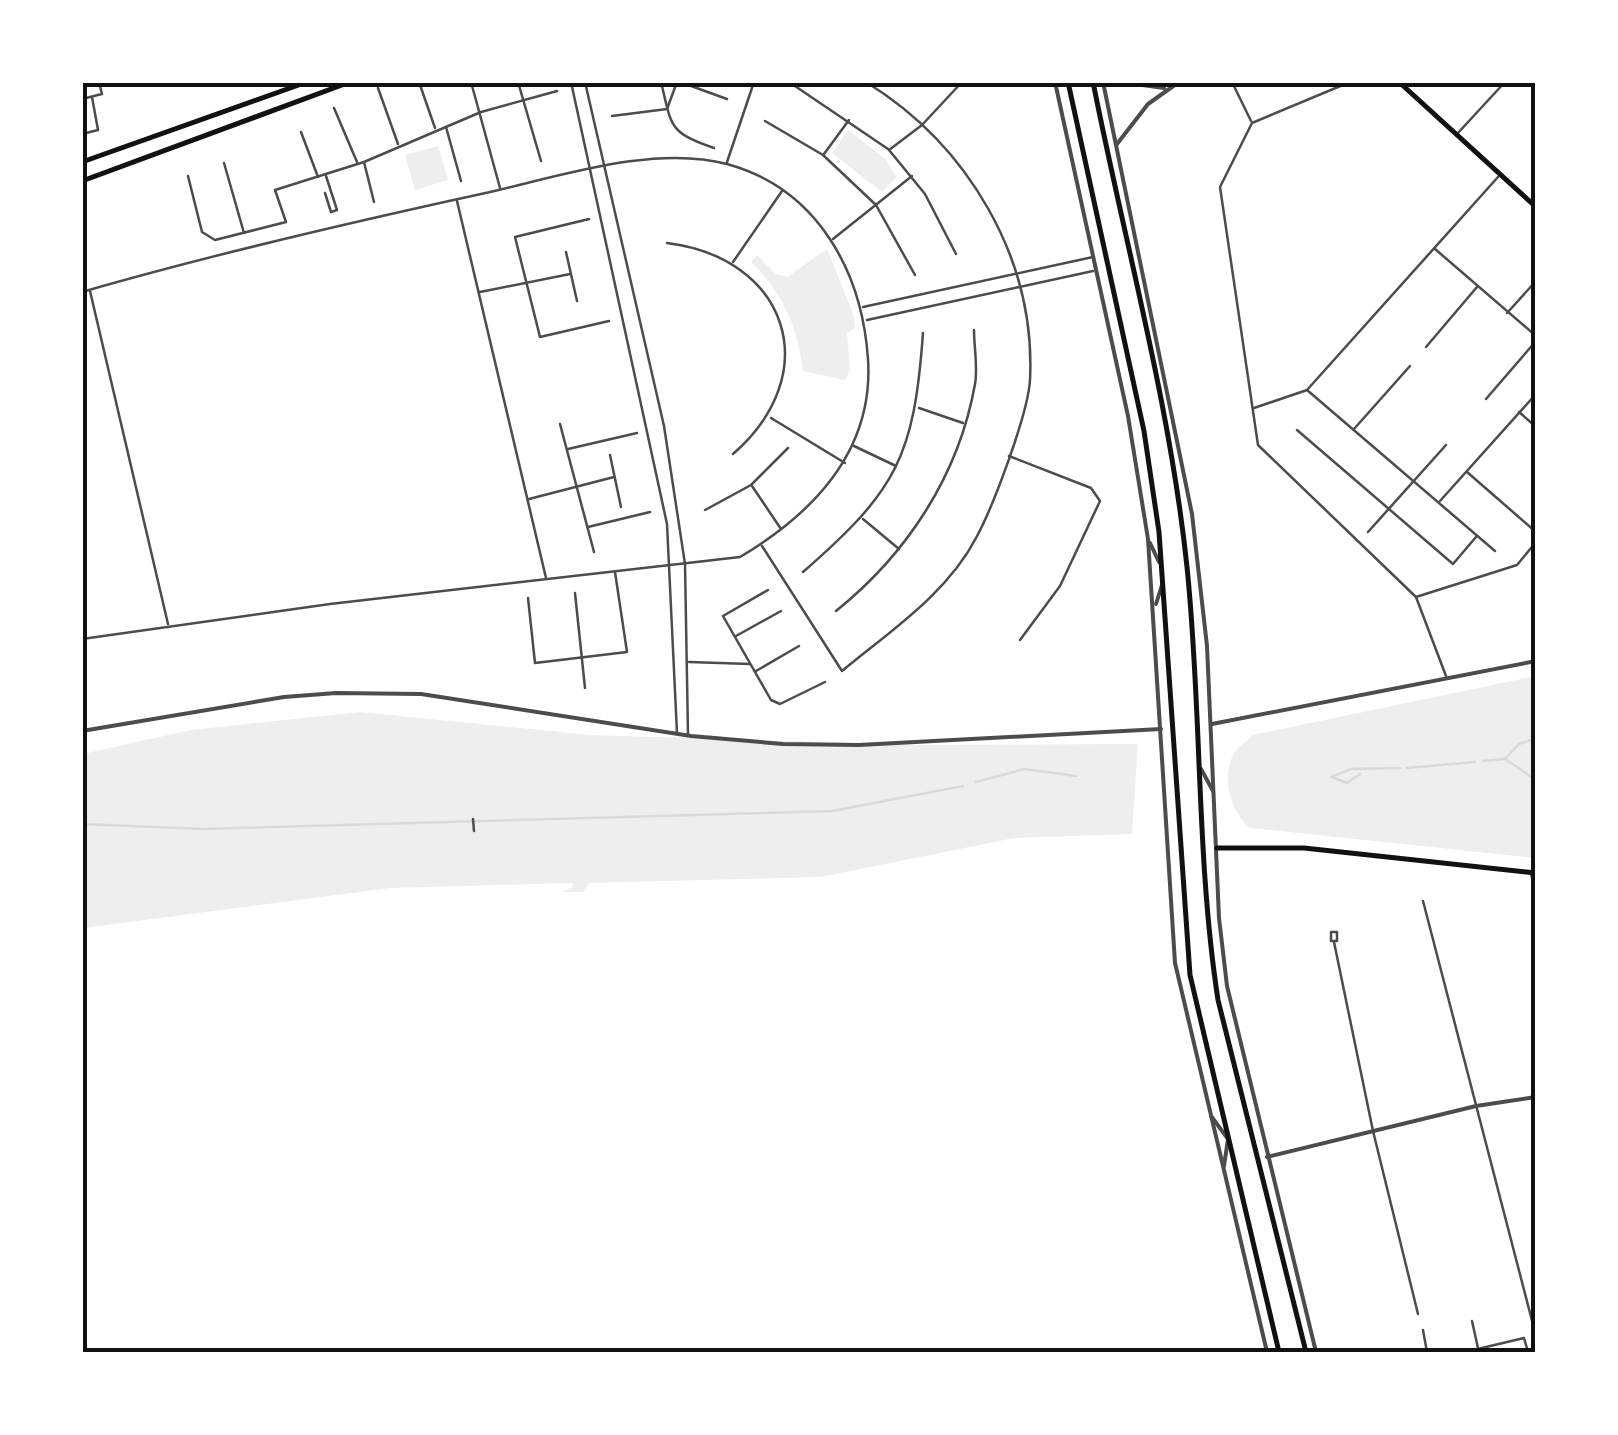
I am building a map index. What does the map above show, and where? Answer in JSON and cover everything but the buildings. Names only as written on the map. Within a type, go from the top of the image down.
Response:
[{"type":"main road","points":[[82,162],[308,82]]},
{"type":"main road","points":[[82,181],[350,82]]},
{"type":"main road","points":[[1068,82],[1144,431],[1165,574],[1190,975],[1279,1352]]},
{"type":"main road","points":[[1093,82],[1180,510],[1202,769],[1209,936],[1218,1000],[1306,1352]]},
{"type":"main road","points":[[1399,82],[1536,207]]},
{"type":"main road","points":[[1217,848],[1304,848],[1533,873]]},
{"type":"street","points":[[82,85],[96,82],[102,94],[82,99]]},
{"type":"street","points":[[418,82],[435,130]]},
{"type":"street","points":[[472,82],[501,190]]},
{"type":"street","points":[[518,82],[540,161]]},
{"type":"street","points":[[572,82],[668,524],[677,734]]},
{"type":"street","points":[[585,82],[662,416],[686,564],[688,735]]},
{"type":"street","points":[[660,82],[670,125],[680,136],[714,148]]},
{"type":"street","points":[[668,109],[679,82],[728,99]]},
{"type":"street","points":[[726,164],[754,82]]},
{"type":"street","points":[[789,82],[890,150],[942,221],[956,254]]},
{"type":"street","points":[[761,544],[842,671],[936,593],[976,540],[1030,383],[1021,286],[1009,242],[972,185],[922,124],[866,82]]},
{"type":"street","points":[[890,150],[922,124],[962,82]]},
{"type":"street","points":[[1055,82],[1128,416],[1148,539],[1156,606],[1174,963],[1266,1352]]},
{"type":"street","points":[[1103,82],[1187,484],[1212,724],[1227,986],[1316,1352]]},
{"type":"street","points":[[1121,82],[1145,89],[1168,88]]},
{"type":"street","points":[[1117,144],[1148,104],[1179,82]]},
{"type":"street","points":[[1232,82],[1252,122]]},
{"type":"street","points":[[1350,82],[1252,122],[1220,186],[1258,444],[1416,597],[1446,677]]},
{"type":"street","points":[[1456,135],[1506,82]]},
{"type":"street","points":[[378,88],[399,146]]},
{"type":"street","points":[[188,176],[202,232],[215,240],[286,222],[275,190],[364,162],[481,112],[557,91]]},
{"type":"street","points":[[82,134],[98,130],[92,96]]},
{"type":"street","points":[[334,108],[358,164]]},
{"type":"street","points":[[612,116],[668,109]]},
{"type":"street","points":[[823,155],[850,120]]},
{"type":"street","points":[[765,121],[823,155],[876,205],[915,275]]},
{"type":"street","points":[[446,125],[461,181]]},
{"type":"street","points":[[301,132],[318,177]]},
{"type":"street","points":[[364,162],[374,202]]},
{"type":"street","points":[[224,163],[244,232]]},
{"type":"street","points":[[82,292],[604,164],[726,164],[783,190],[807,209],[832,240],[852,274],[864,313],[870,387],[854,446],[845,463],[783,532],[740,556],[168,625],[82,639]]},
{"type":"street","points":[[325,175],[336,210],[331,212],[325,193]]},
{"type":"street","points":[[1253,409],[1307,390],[1500,175]]},
{"type":"street","points":[[832,240],[912,176]]},
{"type":"street","points":[[733,262],[783,190]]},
{"type":"street","points":[[456,199],[547,579]]},
{"type":"street","points":[[1131,212],[1124,232],[1139,250]]},
{"type":"street","points":[[589,219],[514,237],[540,336],[610,321]]},
{"type":"street","points":[[668,242],[696,246],[733,262],[765,296],[784,341],[786,367],[769,418],[733,454]]},
{"type":"street","points":[[1434,249],[1536,339],[1486,399]]},
{"type":"street","points":[[566,252],[577,301]]},
{"type":"street","points":[[862,307],[1093,256]]},
{"type":"street","points":[[865,320],[1096,270]]},
{"type":"street","points":[[478,293],[570,274]]},
{"type":"street","points":[[1507,313],[1536,281]]},
{"type":"street","points":[[1426,347],[1478,286]]},
{"type":"street","points":[[90,290],[168,625]]},
{"type":"street","points":[[854,316],[864,313]]},
{"type":"street","points":[[836,611],[876,578],[900,550],[946,475],[976,383],[974,330]]},
{"type":"street","points":[[803,572],[864,519],[898,467],[918,407],[923,332]]},
{"type":"street","points":[[1353,430],[1410,366]]},
{"type":"street","points":[[1307,390],[1495,551]]},
{"type":"street","points":[[1438,502],[1536,394]]},
{"type":"street","points":[[918,407],[963,423]]},
{"type":"street","points":[[1519,412],[1536,426]]},
{"type":"street","points":[[648,419],[662,416]]},
{"type":"street","points":[[769,418],[845,463]]},
{"type":"street","points":[[560,424],[594,552]]},
{"type":"street","points":[[1297,430],[1453,564],[1477,536]]},
{"type":"street","points":[[566,450],[637,433]]},
{"type":"street","points":[[1368,532],[1446,445]]},
{"type":"street","points":[[854,446],[898,467]]},
{"type":"street","points":[[704,510],[751,485],[788,448]]},
{"type":"street","points":[[610,455],[622,507]]},
{"type":"street","points":[[1007,455],[1091,488],[1100,501],[1060,586],[1020,640]]},
{"type":"street","points":[[1466,472],[1536,532]]},
{"type":"street","points":[[528,499],[614,477]]},
{"type":"street","points":[[751,485],[783,532]]},
{"type":"street","points":[[587,527],[650,512]]},
{"type":"street","points":[[864,519],[900,550]]},
{"type":"street","points":[[1148,539],[1165,574],[1156,606]]},
{"type":"street","points":[[1416,597],[1517,564],[1536,542]]},
{"type":"street","points":[[528,598],[535,663],[627,652],[615,570]]},
{"type":"street","points":[[768,590],[722,616],[771,700],[780,704],[825,682]]},
{"type":"street","points":[[575,594],[585,688]]},
{"type":"street","points":[[734,637],[781,611]]},
{"type":"street","points":[[755,672],[799,646]]},
{"type":"street","points":[[1212,724],[1536,661]]},
{"type":"street","points":[[687,662],[750,664]]},
{"type":"street","points":[[82,731],[284,696],[336,693],[421,694],[677,734],[782,744],[859,744],[1161,728]]},
{"type":"street","points":[[1202,769],[1215,795]]},
{"type":"street","points":[[473,819],[474,831]]},
{"type":"street","points":[[1533,873],[1536,893]]},
{"type":"street","points":[[1423,901],[1536,1336]]},
{"type":"street","points":[[1334,942],[1373,1131],[1418,1314]]},
{"type":"street","points":[[1267,1157],[1476,1106],[1536,1098]]},
{"type":"street","points":[[1208,1112],[1228,1139],[1223,1172]]},
{"type":"street","points":[[1472,1320],[1478,1349]]},
{"type":"street","points":[[1423,1330],[1427,1352]]},
{"type":"street","points":[[1464,1352],[1524,1338],[1528,1352]]},
{"type":"shaded area","points":[[848,130],[885,159],[897,177],[882,192],[832,153]]},
{"type":"shaded area","points":[[438,146],[448,180],[415,190],[405,155]]},
{"type":"shaded area","points":[[827,249],[854,316],[855,328],[847,333],[850,370],[845,380],[803,371],[787,312],[772,286],[751,262],[757,255],[776,274],[787,277]]},
{"type":"shaded area","points":[[1535,676],[1535,858],[1250,828],[1233,803],[1228,771],[1237,750],[1253,735]]},
{"type":"shaded area","points":[[360,712],[590,735],[925,745],[1138,744],[1132,834],[1014,838],[821,877],[589,883],[583,892],[561,892],[573,887],[573,883],[390,888],[83,928],[83,754],[191,730]]},
{"type":"waterway","points":[[1506,758],[1519,744],[1536,738]]},
{"type":"waterway","points":[[1483,761],[1505,759],[1536,780]]},
{"type":"waterway","points":[[1407,768],[1475,762]]},
{"type":"waterway","points":[[1331,777],[1351,769],[1400,768]]},
{"type":"waterway","points":[[976,782],[1024,769],[1076,776]]},
{"type":"waterway","points":[[1332,777],[1347,783],[1360,774]]},
{"type":"waterway","points":[[82,824],[203,829],[832,811],[963,786]]}]
